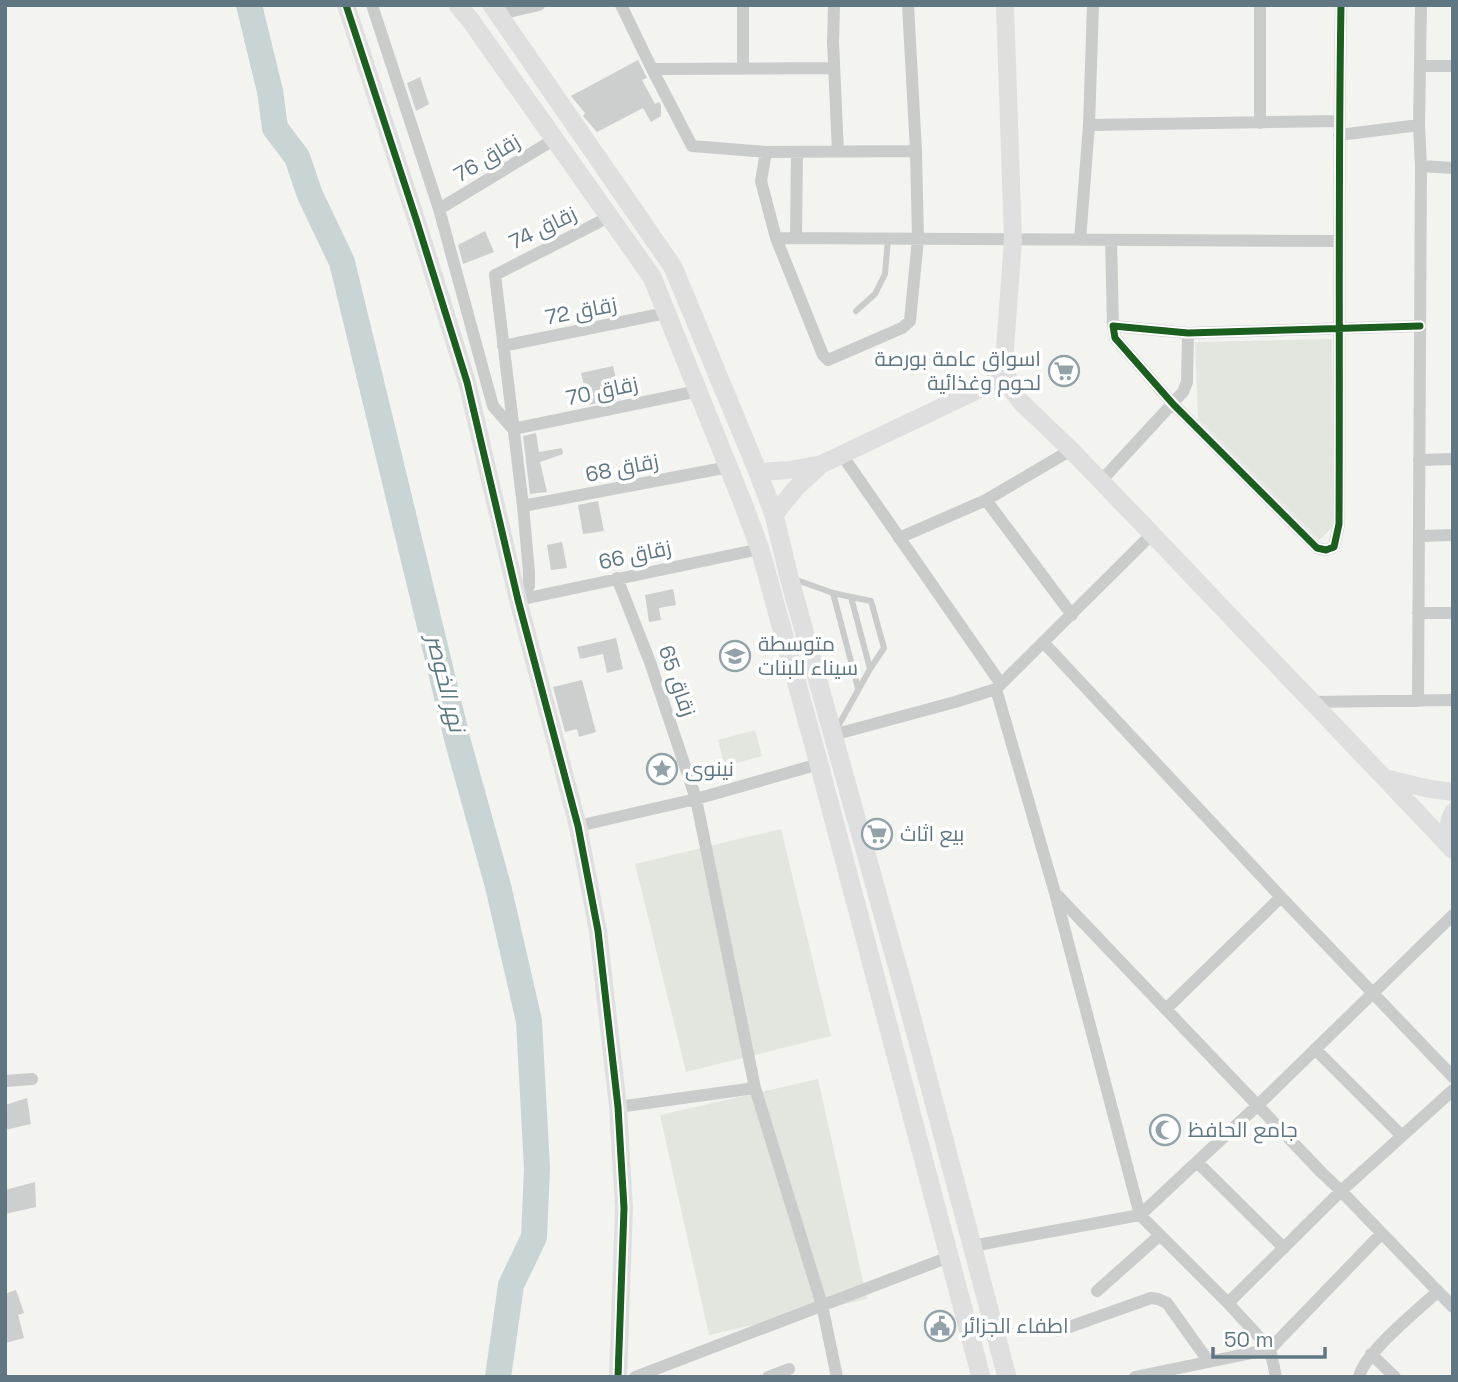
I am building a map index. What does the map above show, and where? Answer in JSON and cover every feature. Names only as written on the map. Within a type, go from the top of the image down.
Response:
[{"type":"main road","points":[[458,5],[652,277],[729,467],[760,549],[981,1377]]},
{"type":"main road","points":[[496,9],[673,267],[758,472],[774,515],[1007,1377]]},
{"type":"street","points":[[346,5],[467,382],[519,600],[578,827],[598,931],[618,1107],[624,1208],[618,1377]]},
{"type":"street","points":[[372,5],[439,209],[493,406],[513,429]]},
{"type":"street","points":[[496,9],[539,5]]},
{"type":"street","points":[[621,5],[692,146],[766,152],[916,151]]},
{"type":"street","points":[[743,5],[743,69]]},
{"type":"street","points":[[834,5],[832,42],[838,152]]},
{"type":"street","points":[[766,152],[761,181],[776,238],[823,355],[828,360],[902,328],[911,321],[918,239],[908,5]]},
{"type":"street","points":[[1005,5],[1013,240],[1004,363],[1011,389],[1453,850]]},
{"type":"street","points":[[1080,240],[1089,125],[1093,5]]},
{"type":"street","points":[[1260,5],[1260,122]]},
{"type":"street","points":[[1111,240],[1115,338],[1173,404],[1317,548],[1326,550],[1334,547],[1339,524],[1341,5]]},
{"type":"street","points":[[1418,701],[1421,5]]},
{"type":"street","points":[[1421,66],[1453,66]]},
{"type":"street","points":[[652,69],[834,68]]},
{"type":"street","points":[[1089,125],[1339,121]]},
{"type":"street","points":[[1339,135],[1419,125]]},
{"type":"street","name":"زقاق 76","points":[[439,209],[555,139]]},
{"type":"street","points":[[796,238],[797,152]]},
{"type":"street","points":[[1421,166],[1453,168]]},
{"type":"street","name":"زقاق 74","points":[[503,346],[495,275],[609,217]]},
{"type":"street","points":[[776,238],[1339,241]]},
{"type":"street","name":"زقاق 72","points":[[503,346],[666,313]]},
{"type":"street","points":[[1113,326],[1188,333],[1420,326]]},
{"type":"street","points":[[1101,481],[1183,392],[1187,382],[1188,333]]},
{"type":"street","points":[[503,346],[523,506],[529,586],[519,600]]},
{"type":"street","points":[[758,472],[822,464],[1007,376]]},
{"type":"street","name":"زقاق 70","points":[[513,429],[698,390]]},
{"type":"street","points":[[899,538],[986,500],[1071,450]]},
{"type":"street","points":[[842,455],[998,686],[1140,1215],[1270,1349],[1276,1377]]},
{"type":"street","points":[[1419,460],[1453,459]]},
{"type":"street","points":[[774,515],[796,488],[822,464]]},
{"type":"street","name":"زقاق 68","points":[[523,506],[729,467]]},
{"type":"street","points":[[986,500],[1072,615]]},
{"type":"street","points":[[833,735],[955,702],[998,686],[1152,534]]},
{"type":"street","points":[[1419,536],[1453,535]]},
{"type":"street","name":"زقاق 66","points":[[519,600],[760,549]]},
{"type":"street","name":"زقاق 65","points":[[617,578],[650,662],[696,799],[755,1088],[822,1305],[837,1377]]},
{"type":"street","points":[[1418,613],[1453,613]]},
{"type":"street","points":[[1044,643],[1453,1077]]},
{"type":"street","points":[[1311,702],[1453,700]]},
{"type":"street","points":[[578,827],[696,799],[819,764]]},
{"type":"street","points":[[1385,778],[1453,792]]},
{"type":"street","points":[[1453,811],[1448,823],[1448,837],[1453,850]]},
{"type":"street","points":[[1055,893],[1453,1307]]},
{"type":"street","points":[[1166,1009],[1281,897]]},
{"type":"street","points":[[972,1245],[1140,1215],[1258,1105],[1453,915]]},
{"type":"street","points":[[1315,1049],[1402,1136]]},
{"type":"street","points":[[5,1081],[32,1079]]},
{"type":"street","points":[[618,1107],[755,1088]]},
{"type":"street","points":[[1228,1303],[1341,1191],[1453,1090]]},
{"type":"street","points":[[1197,1162],[1284,1248]]},
{"type":"street","points":[[1135,1377],[1195,1371],[1209,1362],[1270,1349],[1381,1234]]},
{"type":"street","points":[[1097,1291],[1160,1235]]},
{"type":"street","points":[[635,1377],[949,1256]]},
{"type":"street","points":[[1359,1377],[1371,1354],[1437,1290]]},
{"type":"street","points":[[1058,1331],[1150,1298],[1158,1299],[1167,1304],[1209,1362]]},
{"type":"street","points":[[1371,1354],[1395,1377]]},
{"type":"street","points":[[768,1377],[789,1369]]},
{"type":"lane","points":[[856,311],[875,294],[885,274],[888,239]]},
{"type":"lane","points":[[789,577],[833,593],[872,601],[884,648],[858,688],[833,735]]},
{"type":"lane","points":[[833,593],[858,688]]},
{"type":"lane","points":[[851,597],[870,669]]},
{"type":"shaded area","points":[[1332,339],[1334,524],[1319,540],[1198,419],[1195,342]]},
{"type":"shaded area","points":[[755,730],[762,756],[725,766],[718,740]]},
{"type":"shaded area","points":[[781,829],[831,1036],[686,1072],[635,864]]},
{"type":"shaded area","points":[[818,1079],[867,1299],[709,1335],[660,1115]]},
{"type":"building","points":[[638,60],[647,78],[642,80],[655,104],[659,102],[661,105],[661,116],[651,122],[643,108],[597,132],[571,96]]},
{"type":"building","points":[[420,77],[429,104],[416,111],[407,83]]},
{"type":"building","points":[[485,231],[494,252],[463,264],[458,245]]},
{"type":"building","points":[[613,366],[620,398],[589,405],[581,373]]},
{"type":"building","points":[[536,433],[539,452],[562,448],[563,454],[540,462],[547,492],[530,494],[523,436]]},
{"type":"building","points":[[598,501],[604,531],[583,534],[578,505]]},
{"type":"building","points":[[562,542],[567,568],[551,570],[547,545]]},
{"type":"building","points":[[673,589],[676,605],[659,608],[661,620],[649,622],[645,595]]},
{"type":"building","points":[[616,638],[623,669],[607,673],[603,654],[580,659],[577,647]]},
{"type":"building","points":[[582,680],[596,732],[579,737],[577,729],[565,732],[553,687]]},
{"type":"building","points":[[27,1098],[31,1124],[5,1130],[5,1105]]},
{"type":"building","points":[[35,1182],[36,1207],[5,1214],[5,1190]]},
{"type":"building","points":[[16,1290],[24,1313],[18,1315],[24,1338],[5,1343],[5,1294]]},
{"type":"waterway","name":"نهر الخوصر","points":[[249,5],[270,91],[275,128],[297,157],[310,195],[342,262],[458,742],[498,886],[529,1021],[537,1168],[534,1237],[511,1285],[498,1377]]},
{"type":"cycle path","points":[[346,5],[467,382],[518,600],[578,826],[598,931],[618,1107],[624,1208],[618,1377]]},
{"type":"cycle path","points":[[1341,5],[1339,200],[1339,265],[1339,329],[1339,524],[1334,547],[1326,550],[1317,548],[1173,404],[1115,338],[1113,326],[1188,333],[1420,326]]},
{"type":"place","name":"اسواق عامة بورصة لحوم وغذائية","points":[[1064,371]]},
{"type":"place","name":"متوسطة سيناء للبنات","points":[[735,656]]},
{"type":"place","name":"نينوى","points":[[662,769]]},
{"type":"place","name":"بيع اثاث","points":[[877,834]]},
{"type":"place","name":"جامع الحافظ","points":[[1165,1130]]},
{"type":"place","name":"اطفاء الجزائر","points":[[940,1326]]}]
